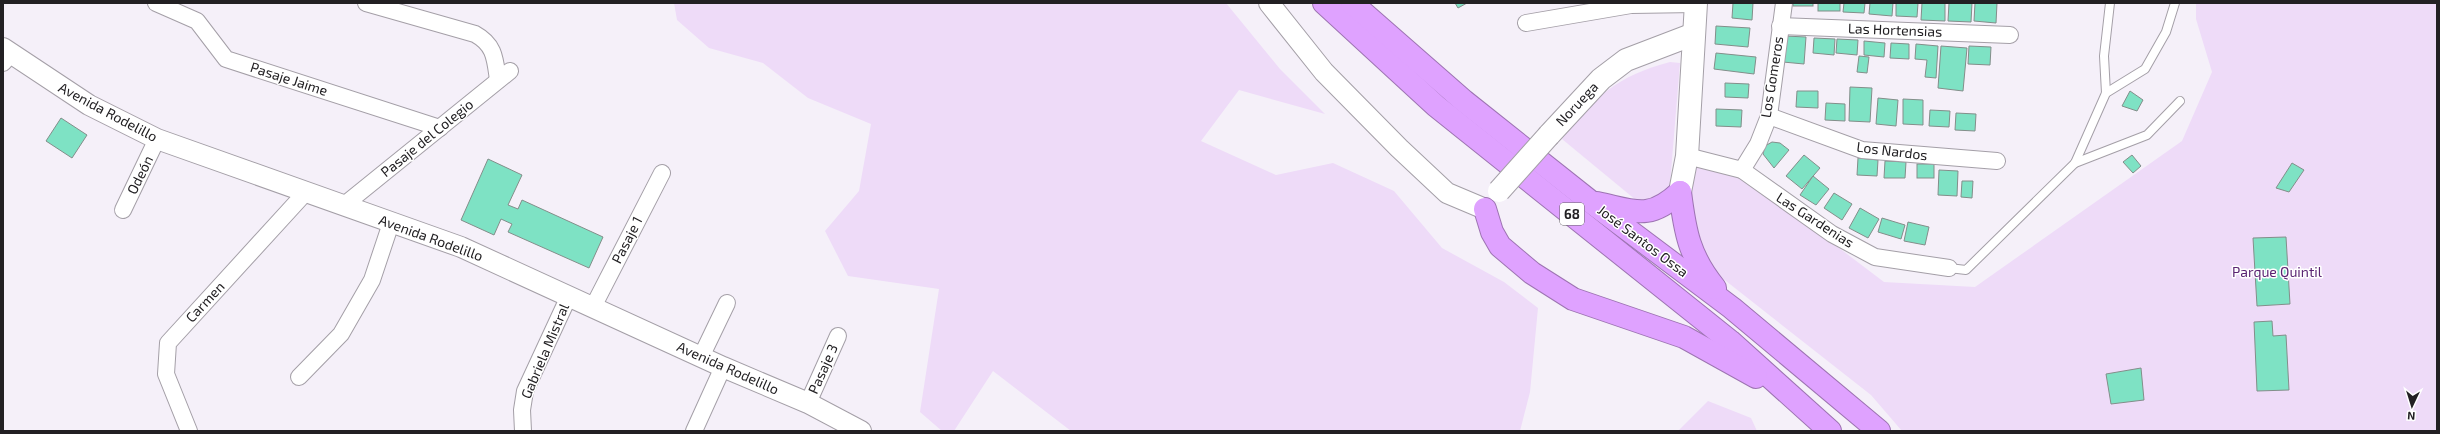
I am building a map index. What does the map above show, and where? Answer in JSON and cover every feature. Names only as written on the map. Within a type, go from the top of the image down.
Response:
[{"type":"highway","name":"José Santos Ossa","points":[[1324,3],[1436,106],[1730,341],[1826,427]]},
{"type":"highway","name":"José Santos Ossa","points":[[1352,3],[1464,101],[1591,202],[1732,308],[1879,431]]},
{"type":"highway","points":[[1591,202],[1650,212],[1668,203],[1680,192]]},
{"type":"highway","points":[[1680,192],[1686,236],[1700,269],[1732,308]]},
{"type":"highway","points":[[1485,209],[1492,232],[1500,246],[1532,273],[1573,299],[1684,337],[1776,389],[1826,427]]},
{"type":"main road","points":[[1680,192],[1687,156],[1696,4]]},
{"type":"main road","name":"Noruega","points":[[1485,209],[1549,134],[1601,79],[1626,60],[1694,34]]},
{"type":"street","name":"Pasaje Jaime","points":[[156,3],[197,21],[226,59],[440,128]]},
{"type":"street","name":"Pasaje del Colegio","points":[[343,206],[504,75],[486,40],[475,34],[366,3]]},
{"type":"street","points":[[1269,3],[1324,72],[1399,148],[1447,193],[1485,209]]},
{"type":"street","name":"Los Gomeros","points":[[1742,170],[1758,144],[1768,116],[1784,3]]},
{"type":"street","points":[[1526,23],[1631,5],[1696,4]]},
{"type":"street","name":"Las Hortensias","points":[[1780,26],[2010,35]]},
{"type":"street","name":"Avenida Rodelillo","points":[[6,55],[89,104],[157,139],[461,247],[723,367],[808,403],[861,431]]},
{"type":"street","name":"Los Nardos","points":[[1768,116],[1862,150],[1997,161]]},
{"type":"street","name":"Odeón","points":[[123,210],[157,139]]},
{"type":"street","name":"Las Gardenias","points":[[1687,156],[1742,170],[1832,234],[1875,257],[1949,268]]},
{"type":"street","name":"Pasaje 1","points":[[593,307],[662,173]]},
{"type":"street","name":"Carmen","points":[[189,431],[166,374],[168,343],[306,192]]},
{"type":"street","points":[[299,377],[341,334],[372,280],[391,223]]},
{"type":"street","name":"Gabriela Mistral","points":[[523,431],[522,410],[525,391],[569,296]]},
{"type":"street","points":[[701,357],[727,303]]},
{"type":"street","name":"Pasaje 3","points":[[808,403],[838,336]]},
{"type":"street","points":[[694,431],[723,367]]},
{"type":"lane","points":[[1949,268],[1966,270],[2075,162],[2106,93],[2104,56],[2110,3]]},
{"type":"lane","points":[[2106,93],[2145,69],[2166,32],[2175,3]]},
{"type":"lane","points":[[2075,162],[2147,135],[2180,101]]},
{"type":"green space","points":[[674,3],[1226,3],[1280,69],[1325,114],[1239,90],[1201,141],[1276,175],[1333,163],[1394,191],[1442,248],[1504,282],[1538,308],[1530,392],[1520,431],[1071,431],[993,371],[954,431],[942,431],[920,412],[939,289],[848,276],[825,231],[859,191],[871,124],[808,98],[763,63],[709,48],[677,20]]},
{"type":"green space","name":"Parque Quintil","points":[[2196,3],[2437,3],[2437,431],[1902,431],[1871,395],[1712,270],[1688,234],[1692,164],[1740,173],[1884,282],[1975,287],[2182,141],[2212,72],[2196,19]]},
{"type":"green space","points":[[1670,62],[1680,63],[1670,184],[1666,196],[1642,205],[1562,139],[1585,111],[1608,90],[1635,74]]},
{"type":"green space","points":[[1708,401],[1751,418],[1757,431],[1678,431]]},
{"type":"building","points":[[1455,3],[1467,3],[1458,8]]},
{"type":"building","points":[[1733,3],[1753,3],[1752,20],[1732,18]]},
{"type":"building","points":[[1793,3],[1813,3],[1813,6],[1793,6]]},
{"type":"building","points":[[1818,3],[1840,3],[1840,11],[1818,11]]},
{"type":"building","points":[[1844,3],[1865,3],[1864,13],[1843,12]]},
{"type":"building","points":[[1870,3],[1893,3],[1892,16],[1869,14]]},
{"type":"building","points":[[1896,3],[1918,3],[1917,17],[1896,16]]},
{"type":"building","points":[[1922,3],[1945,3],[1945,21],[1921,20]]},
{"type":"building","points":[[1949,3],[1972,3],[1971,22],[1948,21]]},
{"type":"building","points":[[1975,3],[1997,3],[1996,23],[1974,21]]},
{"type":"building","points":[[1716,26],[1750,28],[1748,47],[1715,44]]},
{"type":"building","points":[[1785,36],[1806,37],[1804,64],[1783,62]]},
{"type":"building","points":[[1814,38],[1835,39],[1834,55],[1813,53]]},
{"type":"building","points":[[1837,39],[1858,40],[1857,55],[1836,53]]},
{"type":"building","points":[[1864,41],[1885,43],[1884,57],[1864,55]]},
{"type":"building","points":[[1891,43],[1909,44],[1909,59],[1890,58]]},
{"type":"building","points":[[1916,44],[1938,46],[1936,78],[1925,77],[1927,60],[1915,59]]},
{"type":"building","points":[[1941,46],[1967,48],[1963,91],[1938,88]]},
{"type":"building","points":[[1969,46],[1991,47],[1990,65],[1968,64]]},
{"type":"building","points":[[1716,53],[1756,57],[1754,74],[1714,69]]},
{"type":"building","points":[[1859,56],[1869,57],[1867,73],[1857,72]]},
{"type":"building","points":[[1725,83],[1749,84],[1748,98],[1725,97]]},
{"type":"building","points":[[1850,87],[1872,88],[1870,122],[1849,121]]},
{"type":"building","points":[[1797,91],[1818,91],[1818,108],[1796,107]]},
{"type":"building","points":[[2130,91],[2143,100],[2137,111],[2122,106]]},
{"type":"building","points":[[1878,98],[1898,100],[1896,126],[1876,124]]},
{"type":"building","points":[[1903,99],[1923,100],[1923,125],[1903,124]]},
{"type":"building","points":[[1826,103],[1845,104],[1845,121],[1825,120]]},
{"type":"building","points":[[1716,109],[1742,110],[1741,127],[1716,126]]},
{"type":"building","points":[[1930,110],[1950,111],[1949,127],[1929,126]]},
{"type":"building","points":[[1956,113],[1976,114],[1975,131],[1955,130]]},
{"type":"building","points":[[61,118],[87,135],[72,158],[46,141]]},
{"type":"building","points":[[1772,142],[1780,143],[1789,150],[1774,168],[1763,154],[1765,146]]},
{"type":"building","points":[[1804,155],[1820,168],[1802,189],[1786,176]]},
{"type":"building","points":[[2132,155],[2141,166],[2133,173],[2123,162]]},
{"type":"building","points":[[1858,158],[1878,160],[1877,176],[1857,175]]},
{"type":"building","points":[[488,159],[522,175],[508,205],[518,209],[522,200],[603,237],[589,268],[508,232],[512,224],[501,219],[494,235],[461,220]]},
{"type":"building","points":[[1885,161],[1906,162],[1905,178],[1884,178]]},
{"type":"building","points":[[2292,163],[2304,170],[2289,192],[2276,188]]},
{"type":"building","points":[[1917,164],[1934,164],[1934,178],[1917,178]]},
{"type":"building","points":[[1939,170],[1958,171],[1957,196],[1938,195]]},
{"type":"building","points":[[1813,176],[1829,189],[1816,205],[1800,195]]},
{"type":"building","points":[[1962,181],[1973,181],[1972,198],[1961,197]]},
{"type":"building","points":[[1834,193],[1852,204],[1842,220],[1824,208]]},
{"type":"building","points":[[1860,208],[1879,219],[1868,238],[1849,228]]},
{"type":"building","points":[[1882,218],[1905,225],[1901,239],[1878,232]]},
{"type":"building","points":[[1908,222],[1929,227],[1925,245],[1904,241]]},
{"type":"building","points":[[2286,237],[2290,304],[2257,306],[2253,238]]},
{"type":"building","points":[[2272,321],[2273,336],[2286,335],[2289,390],[2257,391],[2254,322]]},
{"type":"building","points":[[2141,368],[2144,400],[2111,404],[2106,374]]}]
